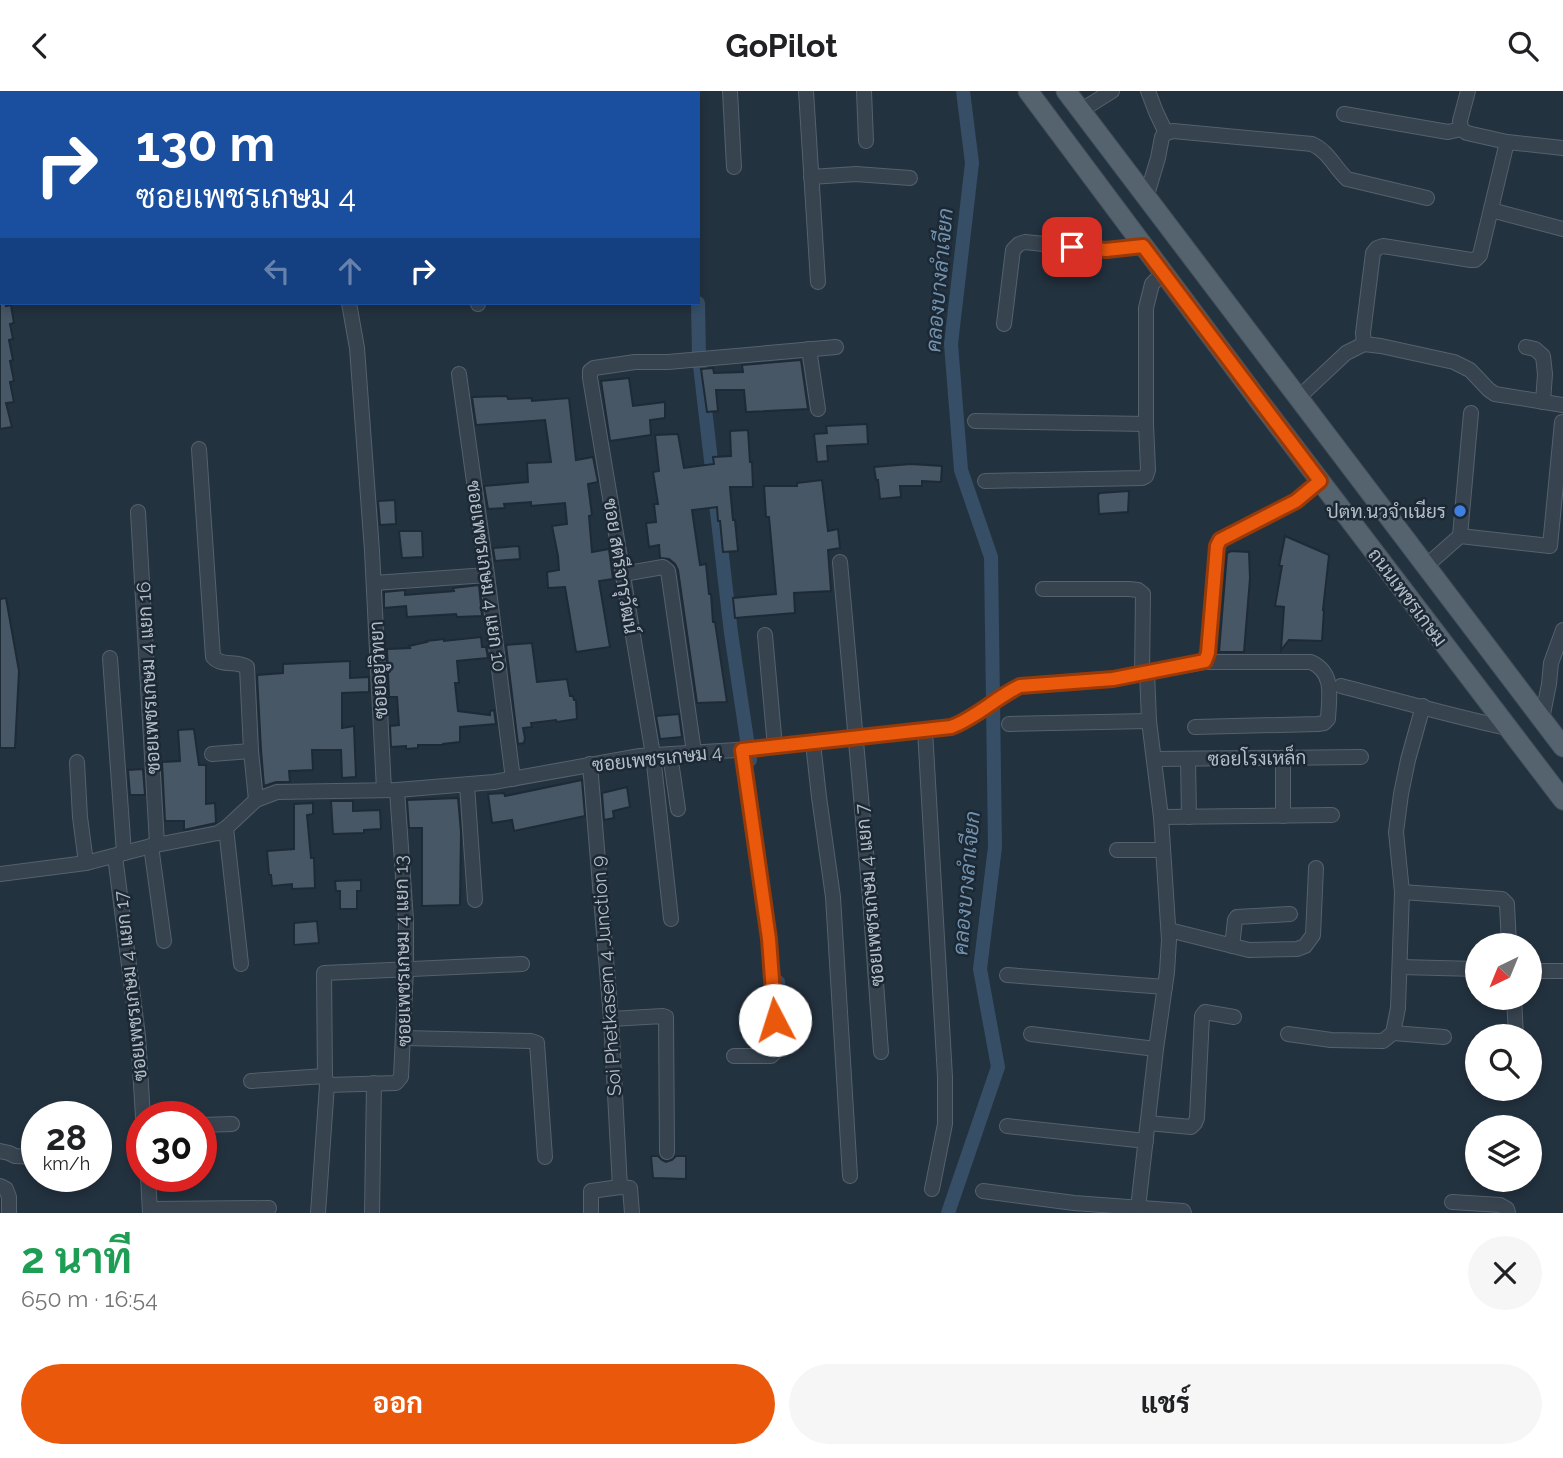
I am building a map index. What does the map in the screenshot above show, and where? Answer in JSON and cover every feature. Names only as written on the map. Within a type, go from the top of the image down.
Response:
[{"type":"main road","name":"ถนนเพชรเกษม","points":[[1028,91],[1563,800]]},
{"type":"main road","name":"ถนนเพชรเกษม","points":[[1066,91],[1563,747]]},
{"type":"street","points":[[730,91],[734,167]]},
{"type":"street","points":[[806,91],[818,282]]},
{"type":"street","points":[[864,91],[866,141]]},
{"type":"street","points":[[1080,111],[1112,91]]},
{"type":"street","points":[[1148,91],[1166,132]]},
{"type":"street","points":[[1468,91],[1460,121],[1461,129],[1467,134],[1507,142],[1563,148]]},
{"type":"street","points":[[1344,114],[1448,132],[1461,129]]},
{"type":"street","points":[[1146,198],[1162,137],[1166,132],[1173,131],[1312,144],[1323,150],[1347,179],[1427,198]]},
{"type":"street","points":[[1364,344],[1373,253],[1383,246],[1475,260],[1480,255],[1507,142]]},
{"type":"street","points":[[811,177],[856,174],[910,178]]},
{"type":"street","points":[[1491,210],[1563,229]]},
{"type":"street","points":[[1004,324],[1013,250],[1019,244],[1100,250],[1143,246]]},
{"type":"street","points":[[985,481],[1146,476],[1146,308],[1152,284],[1163,273]]},
{"type":"street","name":"ซอยอยู่วิทยา","points":[[349,305],[357,348],[391,790]]},
{"type":"street","points":[[1298,398],[1346,353],[1364,344],[1454,362],[1470,370],[1495,394],[1563,405]]},
{"type":"street","points":[[818,409],[809,349],[836,347]]},
{"type":"street","points":[[1526,347],[1535,349],[1543,356],[1543,402]]},
{"type":"street","name":"ซอย สตรีจารุวัฒน์","points":[[671,919],[653,755],[590,371],[594,368],[635,362],[668,362],[809,349]]},
{"type":"street","name":"ซอยเพชรเกษม 4 แยก 10","points":[[459,374],[513,779]]},
{"type":"street","points":[[1426,566],[1460,536],[1471,413]]},
{"type":"street","points":[[975,421],[1146,425]]},
{"type":"street","points":[[1460,536],[1550,547],[1562,422]]},
{"type":"street","points":[[199,449],[213,657],[222,663],[242,664],[247,667],[256,800]]},
{"type":"street","points":[[1205,661],[1208,653],[1217,546],[1220,540],[1296,501],[1320,481]]},
{"type":"street","name":"ซอยเพชรเกษม 4 แยก 16","points":[[138,512],[154,845],[163,941]]},
{"type":"street","name":"ซอยเพชรเกษม 4 แยก 7","points":[[840,562],[881,1052]]},
{"type":"street","points":[[623,574],[663,567],[668,571],[694,752]]},
{"type":"street","points":[[374,583],[487,575]]},
{"type":"street","points":[[1043,589],[1129,589],[1143,594],[1145,673],[1161,817],[1169,930],[1165,987],[1138,1210]]},
{"type":"street","points":[[1542,719],[1551,663],[1563,630]]},
{"type":"street","points":[[765,635],[775,747]]},
{"type":"street","name":"ซอยเพชรเกษม 4 แยก 17","points":[[110,658],[120,855],[143,1101]]},
{"type":"street","name":"ซอยเพชรเกษม 4","points":[[0,874],[86,863],[154,845],[218,833],[256,800],[278,792],[391,790],[467,785],[653,755],[746,750],[951,727],[964,723],[1020,686],[1113,679],[1205,661],[1311,662],[1322,668],[1329,683],[1328,719],[1324,723],[1195,727]]},
{"type":"street","points":[[1341,686],[1507,728]]},
{"type":"street","points":[[1289,1034],[1331,1040],[1383,1041],[1393,1033],[1398,1008],[1402,892],[1396,832],[1408,760],[1423,706]]},
{"type":"street","points":[[1009,724],[1149,720]]},
{"type":"street","points":[[925,730],[946,1077],[945,1124],[932,1189]]},
{"type":"street","points":[[813,743],[833,897],[850,1175]]},
{"type":"street","points":[[734,1056],[771,1056],[777,1047],[769,939],[746,750]]},
{"type":"street","points":[[212,754],[251,751]]},
{"type":"street","points":[[670,754],[678,809]]},
{"type":"street","name":"ซอยโรงเหล็ก","points":[[1154,759],[1361,757]]},
{"type":"street","points":[[1283,758],[1283,815]]},
{"type":"street","points":[[1188,759],[1189,817]]},
{"type":"street","points":[[77,762],[86,863]]},
{"type":"street","name":"Soi Phetkasem 4 Junction 9","points":[[590,764],[611,1020],[620,1187]]},
{"type":"street","points":[[467,785],[475,900]]},
{"type":"street","name":"ซอยเพชรเกษม 4 แยก 13","points":[[251,1081],[396,1083],[401,1077],[406,969],[405,920],[391,790]]},
{"type":"street","points":[[1161,817],[1332,815]]},
{"type":"street","points":[[226,828],[240,964]]},
{"type":"street","points":[[1117,850],[1163,850]]},
{"type":"street","points":[[1169,930],[1249,950],[1297,949],[1305,946],[1313,935],[1315,868]]},
{"type":"street","points":[[1402,892],[1503,899],[1507,904],[1508,933]]},
{"type":"street","points":[[1232,946],[1237,916],[1290,914]]},
{"type":"street","points":[[318,1213],[326,1081],[324,973],[522,964]]},
{"type":"street","points":[[1400,967],[1465,969]]},
{"type":"street","points":[[1542,971],[1563,971]]},
{"type":"street","points":[[1007,975],[1165,987]]},
{"type":"street","points":[[1148,1123],[1191,1126],[1195,1123],[1202,1016],[1205,1012],[1210,1012],[1234,1017]]},
{"type":"street","points":[[611,1020],[666,1017],[667,1152]]},
{"type":"street","points":[[1393,1033],[1444,1037]]},
{"type":"street","points":[[1031,1034],[1156,1049]]},
{"type":"street","points":[[404,1038],[537,1043],[545,1157]]},
{"type":"street","points":[[372,1213],[374,1083]]},
{"type":"street","points":[[217,1124],[232,1124]]},
{"type":"street","points":[[1007,1126],[1146,1141]]},
{"type":"street","points":[[0,1151],[21,1156]]},
{"type":"street","points":[[0,1186],[6,1189],[9,1213]]},
{"type":"street","points":[[591,1213],[591,1191],[620,1187],[630,1188],[632,1213]]},
{"type":"street","points":[[983,1191],[1073,1208],[1184,1213]]},
{"type":"street","points":[[149,1192],[150,1211],[269,1208]]},
{"type":"street","points":[[1451,1202],[1500,1205],[1507,1209],[1508,1213]]},
{"type":"building","points":[[0,305],[11,305],[14,323],[10,324],[13,339],[9,340],[14,381],[10,382],[14,402],[6,403],[12,427],[0,429]]},
{"type":"building","points":[[801,360],[808,409],[746,412],[744,390],[716,390],[718,411],[707,412],[701,369],[713,368],[714,373],[743,372],[742,365]]},
{"type":"building","points":[[629,378],[633,406],[665,402],[665,418],[650,420],[651,435],[610,441],[601,381]]},
{"type":"building","points":[[507,396],[508,399],[532,398],[532,401],[569,398],[576,460],[593,457],[598,482],[588,484],[592,515],[589,516],[592,552],[609,549],[613,579],[599,581],[610,647],[576,652],[565,587],[548,588],[547,572],[559,570],[552,526],[567,524],[565,503],[531,506],[531,502],[504,504],[505,508],[488,509],[484,486],[528,482],[527,463],[551,462],[545,420],[476,425],[472,397]]},
{"type":"building","points":[[867,424],[868,444],[827,446],[828,461],[817,462],[814,434],[827,433],[826,426]]},
{"type":"building","points":[[748,430],[753,487],[730,487],[738,551],[723,552],[717,507],[692,510],[700,565],[706,564],[727,702],[697,703],[678,570],[669,559],[660,558],[659,545],[649,547],[646,523],[656,522],[654,504],[658,504],[653,472],[659,471],[655,435],[678,434],[684,468],[714,464],[713,457],[731,456],[730,431]]},
{"type":"building","points":[[911,464],[942,466],[941,482],[922,481],[922,486],[900,486],[901,497],[880,499],[874,467]]},
{"type":"building","points":[[822,480],[828,531],[838,529],[840,548],[828,550],[831,591],[794,593],[795,613],[735,618],[733,598],[776,594],[764,486],[797,486],[797,483]]},
{"type":"building","points":[[1129,491],[1128,512],[1099,514],[1100,493]]},
{"type":"building","points":[[395,500],[396,524],[380,525],[378,501]]},
{"type":"building","points":[[399,531],[422,531],[423,557],[402,558]]},
{"type":"building","points":[[1285,536],[1329,555],[1322,641],[1289,640],[1281,650],[1284,607],[1275,606]]},
{"type":"building","points":[[519,546],[520,559],[495,561],[493,548]]},
{"type":"building","points":[[1249,552],[1250,578],[1244,652],[1219,652],[1227,553]]},
{"type":"building","points":[[479,585],[482,616],[457,617],[456,614],[407,617],[406,606],[384,608],[384,592],[405,590],[405,595],[454,591],[453,588]]},
{"type":"building","points":[[6,598],[19,671],[15,748],[0,748],[0,599]]},
{"type":"building","points":[[481,637],[482,647],[486,647],[488,658],[457,661],[459,683],[455,683],[458,711],[490,715],[490,711],[494,710],[496,724],[460,727],[460,742],[418,745],[418,748],[406,749],[406,746],[391,747],[390,726],[399,725],[397,697],[389,697],[387,649],[410,648],[409,646],[426,641]]},
{"type":"building","points":[[532,643],[537,682],[567,679],[570,696],[576,700],[577,719],[531,723],[532,727],[523,728],[524,743],[518,744],[506,645]]},
{"type":"building","points":[[350,661],[350,678],[369,677],[369,692],[342,693],[342,728],[354,726],[356,777],[342,778],[341,750],[312,750],[313,770],[289,771],[290,782],[276,782],[264,786],[257,675],[283,673],[283,664]]},
{"type":"building","points":[[679,714],[682,737],[660,739],[656,716]]},
{"type":"building","points":[[194,729],[199,765],[206,765],[206,804],[215,803],[216,823],[184,830],[184,821],[165,821],[162,762],[180,761],[178,730]]},
{"type":"building","points":[[143,769],[145,795],[130,795],[128,770]]},
{"type":"building","points":[[582,780],[585,816],[514,831],[512,820],[492,823],[488,794],[504,793],[505,796]]},
{"type":"building","points":[[627,787],[630,807],[613,811],[614,818],[604,820],[602,793]]},
{"type":"building","points":[[458,798],[461,832],[460,905],[422,906],[422,828],[409,828],[407,800]]},
{"type":"building","points":[[331,801],[353,801],[353,811],[380,810],[381,829],[364,830],[364,833],[333,834]]},
{"type":"building","points":[[313,803],[313,814],[307,815],[311,858],[314,858],[315,888],[292,889],[292,884],[272,886],[267,851],[294,849],[294,804]]},
{"type":"building","points":[[361,880],[361,891],[357,891],[357,909],[340,909],[340,891],[336,891],[335,881]]},
{"type":"building","points":[[317,921],[319,943],[294,945],[294,923]]},
{"type":"building","points":[[651,1156],[658,1156],[666,1162],[676,1156],[686,1156],[686,1179],[653,1178]]},
{"type":"waterway","name":"คลองบางลำเจียก","points":[[948,1213],[998,1067],[980,969],[995,847],[991,557],[961,470],[951,344],[972,163],[963,91]]},
{"type":"waterway","points":[[698,305],[699,357],[731,633],[750,760]]},
{"type":"waterway","points":[[778,982],[784,1030]]},
{"type":"place","name":"ปตท.นวจำเนียร","points":[[1460,511]]},
{"type":"route","points":[[775,1020],[769,939],[742,750],[951,727],[964,723],[1020,686],[1113,679],[1205,661],[1208,653],[1217,546],[1220,540],[1296,501],[1320,481],[1143,246],[1106,250],[1072,247]]}]
